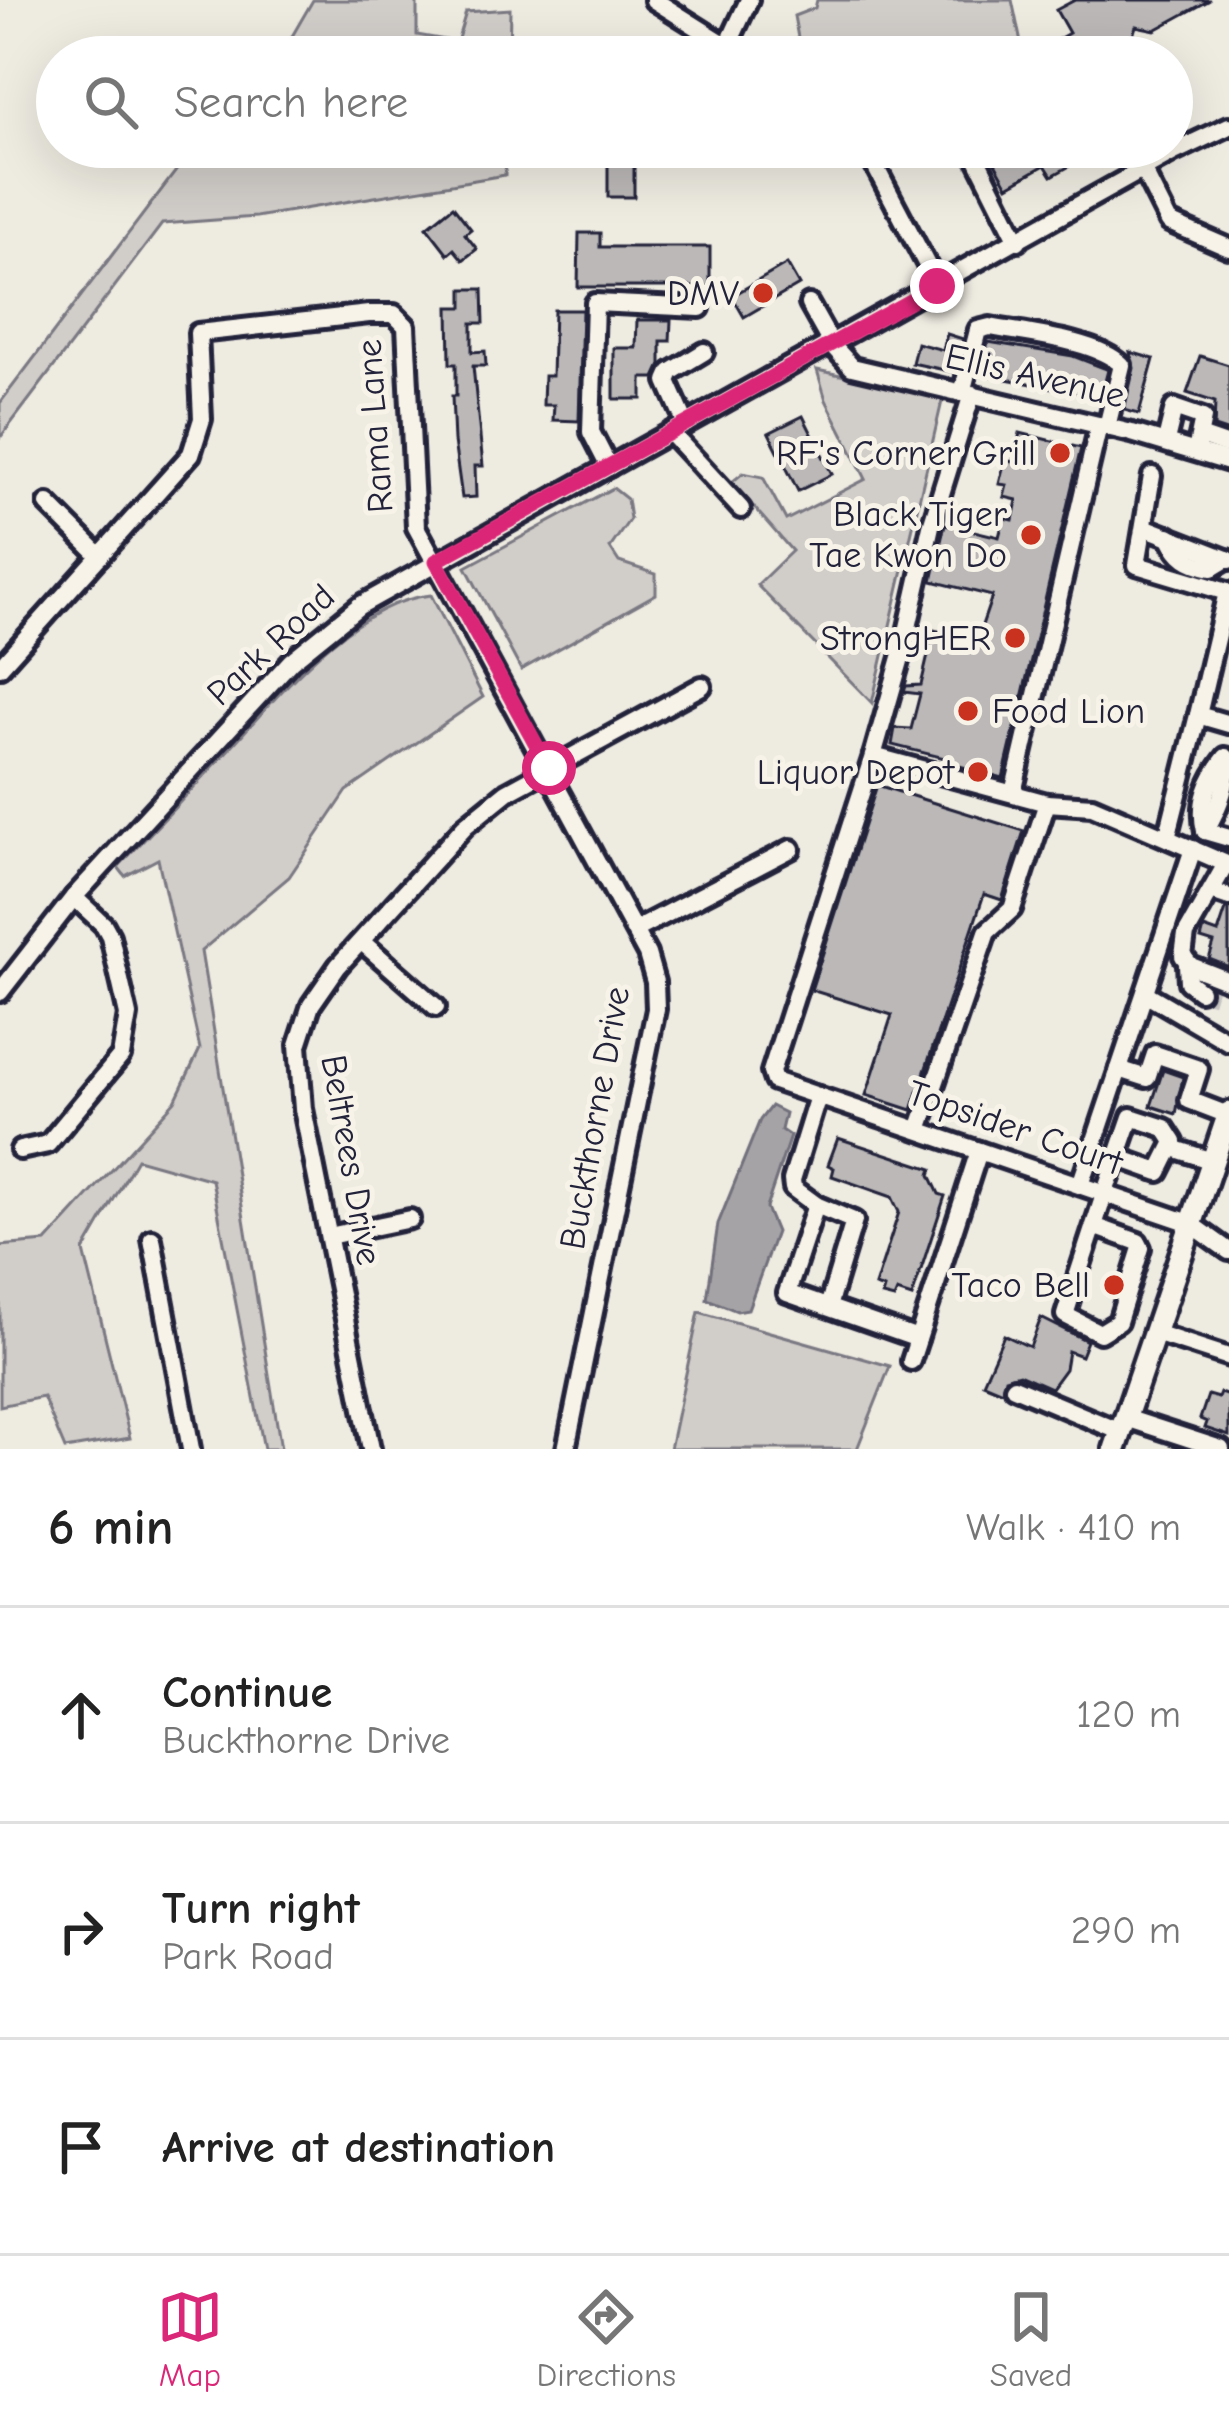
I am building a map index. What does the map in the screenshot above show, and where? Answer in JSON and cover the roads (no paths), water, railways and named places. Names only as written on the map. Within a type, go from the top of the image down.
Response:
[{"type":"main road","points":[[1121,1433],[1229,1114]]},
{"type":"street","points":[[654,0],[713,36]]},
{"type":"street","points":[[732,36],[749,0]]},
{"type":"street","name":"Park Road","points":[[1193,144],[1229,126]]},
{"type":"street","points":[[876,168],[938,286]]},
{"type":"street","points":[[982,168],[1018,241]]},
{"type":"street","name":"Park Road","points":[[0,992],[74,897],[291,661],[359,606],[1147,168]]},
{"type":"street","points":[[1143,170],[1169,222],[1229,248]]},
{"type":"street","points":[[609,467],[591,432],[595,303],[700,308]]},
{"type":"street","points":[[809,304],[832,345]]},
{"type":"street","name":"Rama Lane","points":[[0,667],[184,465],[197,443],[202,419],[198,333],[394,314],[406,326],[413,514],[436,561]]},
{"type":"street","points":[[1013,793],[1121,365],[1112,356],[1091,349],[990,327],[978,330],[967,394],[872,756],[1047,803],[1092,806],[1228,864],[1220,894],[1186,934],[1183,956],[1188,982],[1200,991]]},
{"type":"street","name":"Ellis Avenue","points":[[832,345],[852,367],[1166,442],[1198,444],[1229,462]]},
{"type":"street","points":[[704,352],[671,372],[667,381],[678,428],[741,509]]},
{"type":"street","points":[[1166,442],[1174,408],[1203,418],[1198,444],[1229,446]]},
{"type":"street","points":[[1152,476],[1137,565],[1228,589],[1167,838]]},
{"type":"street","points":[[48,504],[100,556]]},
{"type":"street","points":[[1144,527],[1228,560]]},
{"type":"street","name":"Buckthorne Drive","points":[[436,561],[652,967],[656,1009],[566,1449]]},
{"type":"street","name":"Beltrees Drive","points":[[371,1449],[303,1109],[298,1045],[302,1024],[323,985],[473,817],[549,768],[702,686]]},
{"type":"street","points":[[1198,715],[1229,724]]},
{"type":"street","points":[[1080,1185],[1166,928],[1221,803],[1228,754]]},
{"type":"street","points":[[1205,831],[1217,811],[1228,754]]},
{"type":"street","name":"Topsider Court","points":[[872,756],[770,1072],[774,1082],[1190,1223],[1229,1251]]},
{"type":"street","points":[[919,1130],[987,932],[1012,909],[1047,803]]},
{"type":"street","points":[[1205,831],[1224,810],[1221,803]]},
{"type":"street","points":[[1205,831],[1229,838]]},
{"type":"street","points":[[635,930],[791,849]]},
{"type":"street","points":[[20,1150],[48,1144],[112,1070],[129,1028],[110,936],[74,897]]},
{"type":"street","points":[[1166,928],[1186,934]]},
{"type":"street","points":[[362,942],[436,1007]]},
{"type":"street","points":[[1187,964],[1226,990]]},
{"type":"street","points":[[1144,993],[1229,1042]]},
{"type":"street","points":[[1118,1069],[1147,1078],[1155,1054],[1199,1069],[1189,1100],[1229,1114]]},
{"type":"street","points":[[818,1096],[793,1188],[816,1205],[854,1221],[828,1307]]},
{"type":"street","points":[[1094,1226],[1140,1244],[1114,1326],[1100,1333],[1065,1315],[1104,1193],[1131,1117],[1165,1128],[1173,1148],[1212,1161]]},
{"type":"street","points":[[1100,1126],[1125,1134]]},
{"type":"street","points":[[1117,1157],[1159,1172],[1173,1148]]},
{"type":"street","points":[[911,1361],[980,1151]]},
{"type":"street","points":[[816,1205],[787,1293],[918,1339]]},
{"type":"street","points":[[329,1236],[410,1219]]},
{"type":"street","points":[[152,1239],[191,1449]]},
{"type":"street","points":[[1155,1333],[1229,1357]]},
{"type":"street","points":[[1014,1387],[1121,1433],[1183,1437],[1221,1449]]},
{"type":"street","points":[[1167,1449],[1183,1437]]},
{"type":"tunnel","points":[[1200,991],[1220,997]]},
{"type":"place","name":"DMV","points":[[763,293]]},
{"type":"place","name":"RF's Corner Grill","points":[[1060,453]]},
{"type":"place","name":"Black Tiger Tae Kwon Do","points":[[1031,535]]},
{"type":"place","name":"StrongHER","points":[[1015,638]]},
{"type":"place","name":"Food Lion","points":[[968,711]]},
{"type":"place","name":"Liquor Depot","points":[[978,772]]},
{"type":"place","name":"Taco Bell","points":[[1114,1285]]}]
